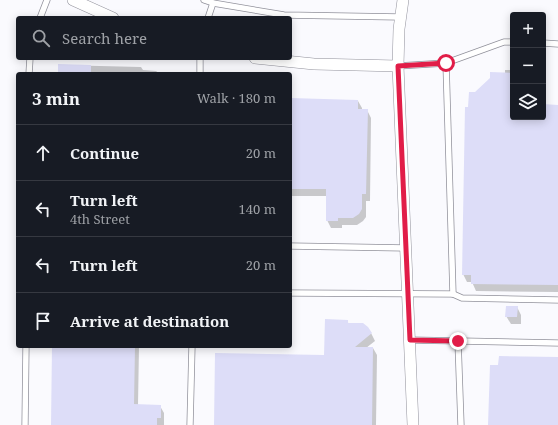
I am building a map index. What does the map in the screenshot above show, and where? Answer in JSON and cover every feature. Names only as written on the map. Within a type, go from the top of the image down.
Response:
[{"type":"street","points":[[73,0],[108,16]]},
{"type":"street","points":[[403,0],[399,29],[398,66],[413,425]]},
{"type":"street","points":[[275,60],[314,64],[398,66]]},
{"type":"lane","points":[[41,16],[46,0]]},
{"type":"lane","points":[[204,0],[284,16]]},
{"type":"lane","points":[[209,16],[213,3]]},
{"type":"lane","points":[[292,16],[400,17]]},
{"type":"lane","points":[[398,66],[446,63],[504,42],[510,42]]},
{"type":"lane","points":[[546,43],[558,44]]},
{"type":"lane","points":[[29,72],[30,60]]},
{"type":"lane","points":[[200,60],[200,72]]},
{"type":"lane","points":[[446,63],[453,294]]},
{"type":"lane","points":[[292,246],[406,248]]},
{"type":"lane","points":[[292,293],[453,294],[462,298],[558,300]]},
{"type":"lane","points":[[410,340],[558,342]]},
{"type":"lane","points":[[458,341],[461,425]]},
{"type":"lane","points":[[25,425],[26,348]]},
{"type":"lane","points":[[190,425],[192,348]]},
{"type":"building","points":[[58,64],[91,65],[91,72],[58,72]]},
{"type":"building","points":[[490,72],[510,73],[510,120],[546,120],[546,104],[558,105],[558,285],[471,284],[471,275],[462,275],[465,107],[468,107],[469,92],[475,92],[490,78]]},
{"type":"building","points":[[292,98],[358,100],[358,109],[368,109],[366,194],[362,194],[362,209],[359,214],[353,218],[338,218],[338,221],[326,221],[326,189],[292,189]]},
{"type":"building","points":[[506,306],[518,306],[517,317],[505,317]]},
{"type":"building","points":[[325,319],[348,320],[348,323],[363,323],[372,333],[355,347],[373,347],[372,425],[214,425],[215,353],[324,355]]},
{"type":"building","points":[[52,348],[135,348],[134,404],[161,405],[161,418],[157,418],[157,425],[51,425]]},
{"type":"building","points":[[499,356],[558,357],[558,425],[488,425],[490,365],[498,365]]},
{"type":"route","points":[[446,63],[398,66],[410,340],[458,341]]}]
